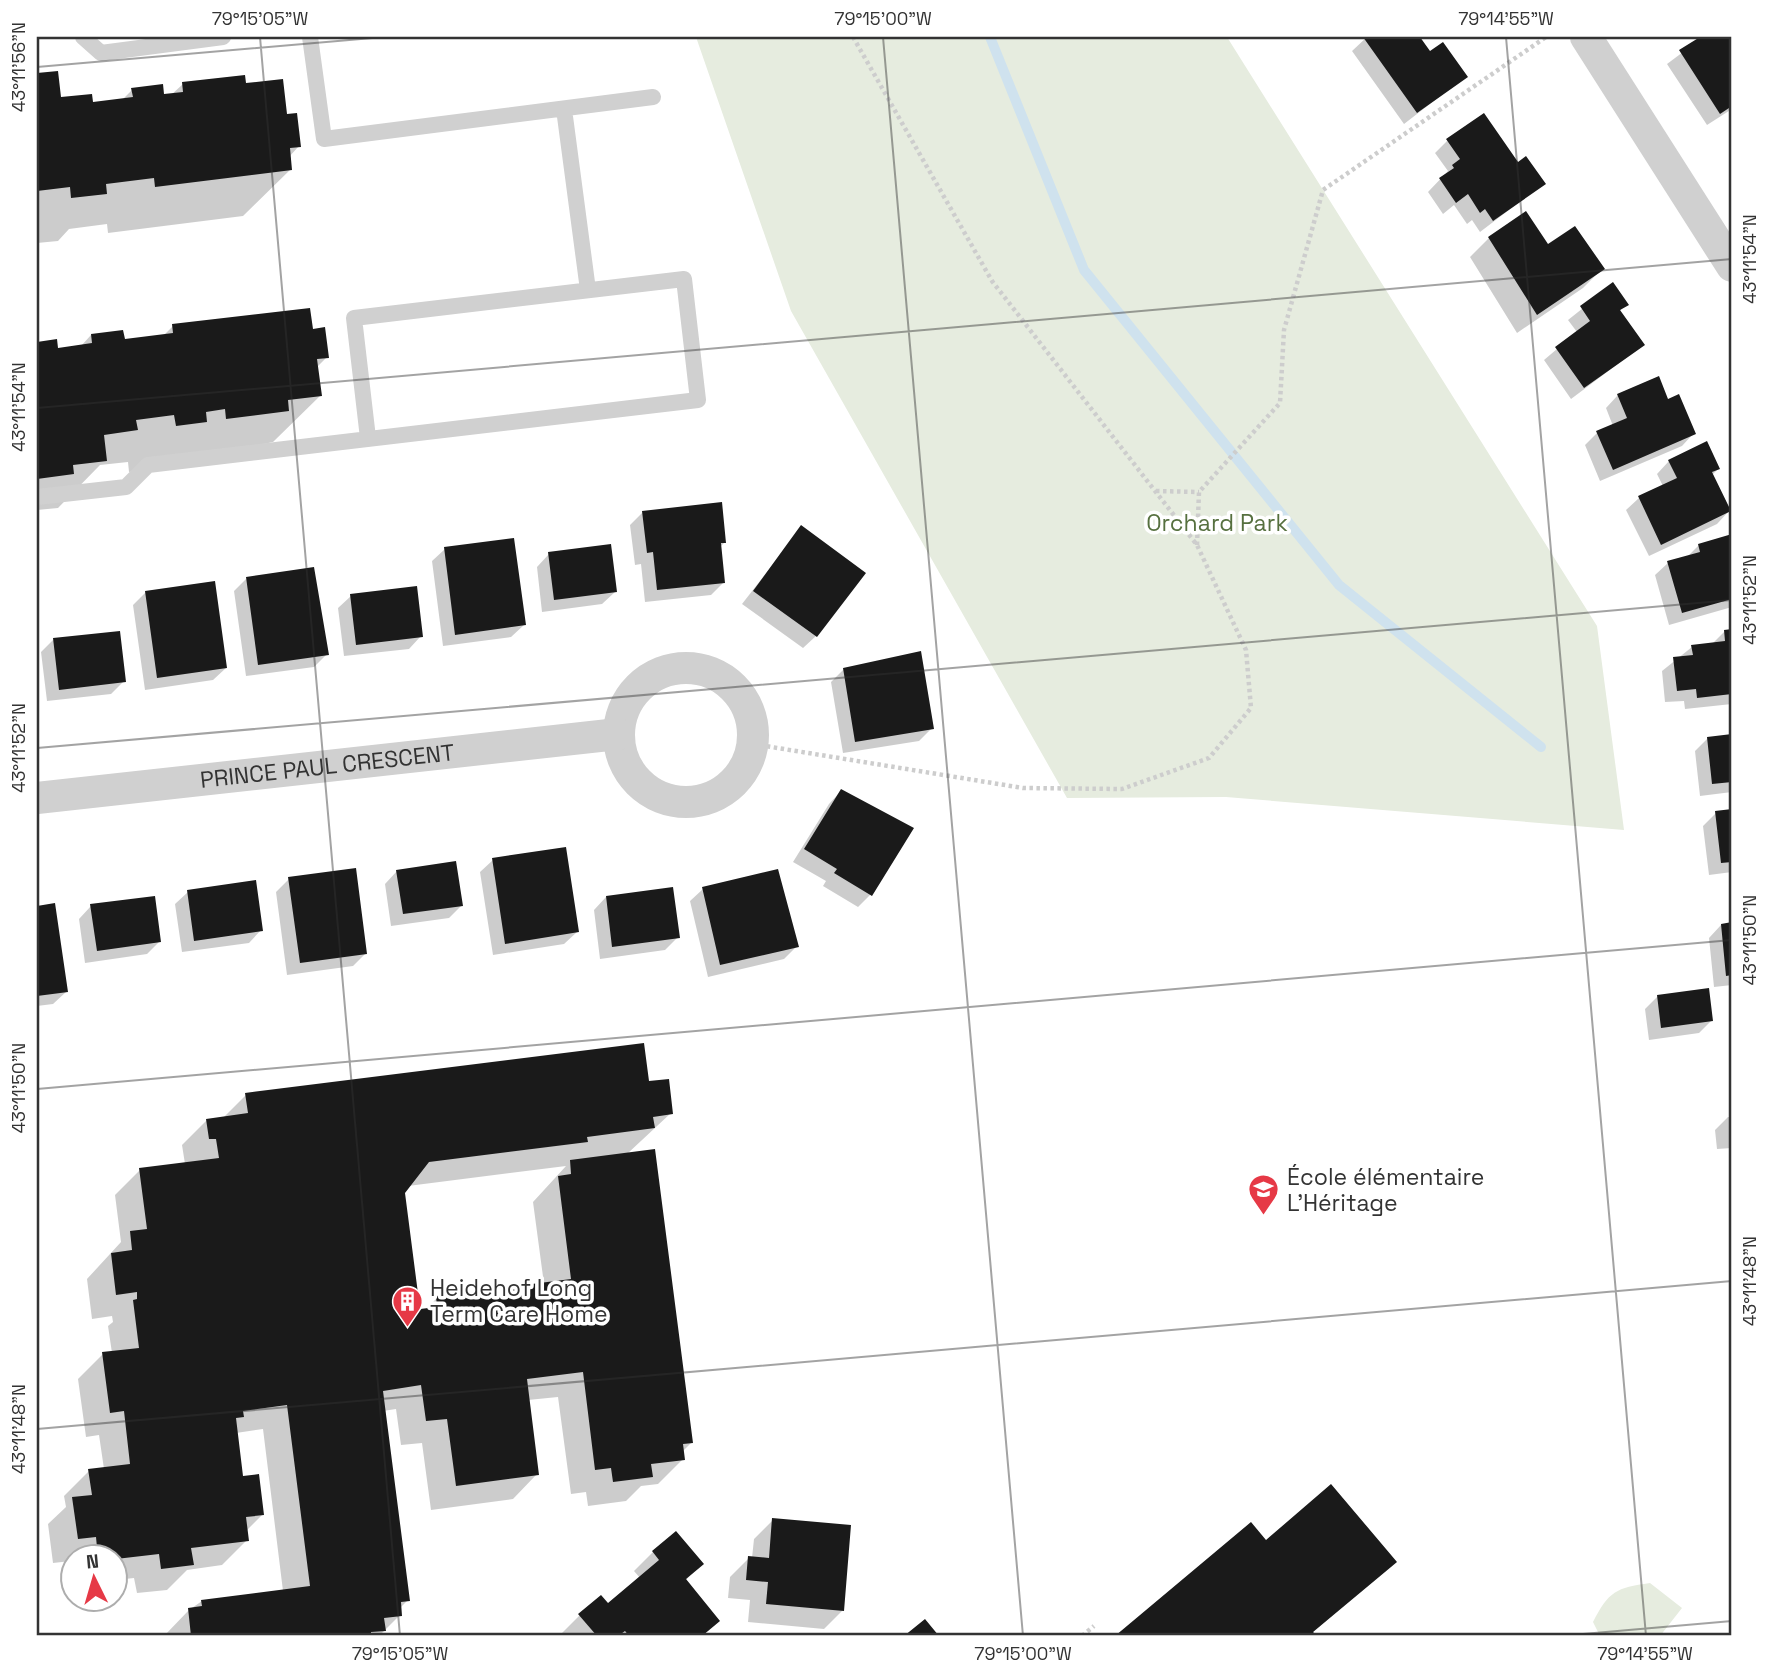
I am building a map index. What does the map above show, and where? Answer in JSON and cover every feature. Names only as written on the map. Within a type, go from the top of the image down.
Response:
[{"type":"street","points":[[1586,37],[1732,265]]},
{"type":"street","points":[[676,668],[699,668],[721,677],[739,693],[752,721],[753,744],[745,767],[720,793],[697,801],[667,799],[646,789],[634,778],[622,758],[618,734],[626,702],[641,684],[653,676],[676,668]]},
{"type":"street","name":"PRINCE PAUL CRESCENT","points":[[37,798],[618,734]]},
{"type":"lane","points":[[83,37],[102,53],[223,37]]},
{"type":"lane","points":[[310,37],[324,139],[653,97]]},
{"type":"lane","points":[[564,108],[588,290]]},
{"type":"lane","points":[[37,497],[126,487],[148,465],[698,400],[684,279],[354,318],[368,438]]},
{"type":"path","points":[[753,744],[1023,788],[1122,789],[1209,758],[1251,709],[1246,649],[1197,545],[992,281],[853,37]]},
{"type":"path","points":[[1197,545],[1199,492],[1280,402],[1284,330],[1323,190],[1546,37]]},
{"type":"path","points":[[1155,491],[1199,492]]},
{"type":"path","points":[[1082,1636],[1094,1626]]},
{"type":"green space","name":"Orchard Park","points":[[696,37],[1227,37],[1597,626],[1624,830],[1226,797],[1067,798],[791,311]]},
{"type":"green space","points":[[1650,1583],[1682,1608],[1660,1636],[1600,1636],[1593,1622],[1609,1597],[1621,1589]]},
{"type":"building","points":[[1363,37],[1420,37],[1430,51],[1443,42],[1468,77],[1417,113]]},
{"type":"building","points":[[1700,37],[1732,37],[1732,106],[1720,114],[1679,50]]},
{"type":"building","points":[[58,71],[61,97],[92,94],[93,102],[133,97],[131,88],[163,84],[164,94],[183,92],[182,82],[245,75],[246,83],[283,79],[287,114],[297,113],[301,147],[290,148],[292,170],[155,187],[154,178],[106,184],[107,194],[71,198],[70,187],[37,191],[37,73]]},
{"type":"building","points":[[1484,113],[1518,162],[1526,156],[1546,184],[1493,221],[1485,209],[1480,213],[1468,194],[1456,203],[1439,178],[1454,168],[1452,165],[1460,159],[1446,139]]},
{"type":"building","points":[[1526,211],[1548,244],[1575,226],[1605,269],[1537,315],[1488,237]]},
{"type":"building","points":[[1613,282],[1629,305],[1620,310],[1645,345],[1584,388],[1555,347],[1590,321],[1580,306]]},
{"type":"building","points":[[310,308],[313,329],[325,327],[329,358],[317,359],[322,396],[288,400],[289,411],[226,419],[225,409],[206,412],[207,422],[176,426],[174,415],[136,420],[138,430],[104,435],[107,461],[73,465],[74,474],[37,479],[37,342],[57,339],[58,348],[92,343],[91,334],[123,330],[125,339],[173,333],[172,324]]},
{"type":"building","points":[[1659,376],[1668,399],[1679,394],[1696,434],[1613,470],[1596,431],[1627,418],[1617,394]]},
{"type":"building","points":[[1707,441],[1720,469],[1712,472],[1731,511],[1661,545],[1638,496],[1677,478],[1668,460]]},
{"type":"building","points":[[722,502],[726,543],[721,543],[725,583],[657,590],[653,552],[647,553],[642,511]]},
{"type":"building","points":[[801,525],[866,573],[817,637],[753,591]]},
{"type":"building","points":[[1732,534],[1732,599],[1682,613],[1667,561],[1700,552],[1698,544]]},
{"type":"building","points":[[514,538],[526,625],[455,635],[444,547]]},
{"type":"building","points":[[611,544],[617,592],[554,600],[548,552]]},
{"type":"building","points":[[314,567],[329,655],[258,665],[246,577]]},
{"type":"building","points":[[215,581],[227,668],[157,678],[145,591]]},
{"type":"building","points":[[417,586],[423,637],[356,645],[350,594]]},
{"type":"building","points":[[1732,629],[1732,694],[1697,698],[1696,689],[1677,691],[1673,657],[1693,655],[1691,645],[1725,641],[1724,630]]},
{"type":"building","points":[[120,631],[126,682],[59,690],[53,638]]},
{"type":"building","points":[[921,651],[934,729],[855,742],[843,668]]},
{"type":"building","points":[[1732,734],[1732,782],[1712,784],[1707,737]]},
{"type":"building","points":[[841,789],[914,828],[872,896],[834,873],[837,869],[804,849]]},
{"type":"building","points":[[1732,809],[1732,862],[1721,863],[1715,811]]},
{"type":"building","points":[[566,847],[579,932],[505,944],[492,858]]},
{"type":"building","points":[[456,861],[463,906],[403,914],[396,870]]},
{"type":"building","points":[[356,868],[367,954],[300,963],[288,877]]},
{"type":"building","points":[[778,869],[799,947],[720,965],[702,887]]},
{"type":"building","points":[[256,880],[263,931],[194,941],[187,890]]},
{"type":"building","points":[[673,887],[680,938],[612,947],[606,896]]},
{"type":"building","points":[[155,896],[161,942],[97,951],[90,904]]},
{"type":"building","points":[[55,903],[68,992],[37,996],[37,906]]},
{"type":"building","points":[[1732,922],[1732,975],[1726,976],[1721,924]]},
{"type":"building","points":[[1709,988],[1713,1021],[1661,1028],[1657,995]]},
{"type":"building","name":"Heidehof Long Term Care Home","points":[[644,1043],[649,1081],[669,1079],[673,1114],[653,1117],[655,1128],[587,1137],[588,1142],[429,1162],[405,1193],[420,1309],[437,1307],[436,1296],[571,1279],[558,1176],[571,1174],[570,1160],[655,1149],[693,1443],[683,1444],[685,1460],[651,1464],[653,1477],[613,1482],[611,1468],[595,1470],[583,1372],[527,1379],[539,1475],[456,1486],[447,1419],[426,1421],[421,1385],[383,1391],[410,1601],[401,1602],[402,1616],[384,1618],[386,1631],[371,1632],[371,1636],[191,1636],[188,1608],[202,1606],[201,1600],[310,1586],[287,1405],[243,1411],[244,1417],[236,1418],[243,1476],[259,1474],[264,1515],[246,1517],[249,1541],[191,1548],[194,1565],[161,1569],[159,1554],[130,1557],[130,1544],[97,1544],[96,1537],[78,1539],[72,1497],[92,1495],[88,1469],[130,1464],[124,1411],[110,1413],[102,1352],[139,1348],[133,1300],[137,1299],[137,1292],[116,1295],[111,1253],[132,1250],[130,1231],[147,1229],[139,1168],[219,1158],[216,1139],[209,1139],[206,1119],[248,1113],[245,1093]]},
{"type":"building","points":[[1331,1484],[1397,1562],[1313,1632],[1317,1636],[1115,1636],[1251,1522],[1266,1540]]},
{"type":"building","points":[[772,1518],[851,1525],[844,1611],[766,1604],[768,1582],[746,1580],[748,1556],[769,1558]]},
{"type":"building","points":[[676,1531],[704,1564],[686,1579],[720,1621],[702,1636],[629,1636],[625,1631],[618,1636],[597,1636],[578,1614],[601,1595],[608,1603],[659,1560],[652,1551]]},
{"type":"building","points":[[925,1619],[939,1636],[904,1636]]},
{"type":"waterway","points":[[990,37],[1084,270],[1339,585],[1541,747]]},
{"type":"place","name":"École élémentaire L'Héritage","points":[[1264,1217]]},
{"type":"place","name":"Heidehof Long Term Care Home","points":[[407,1328]]}]
